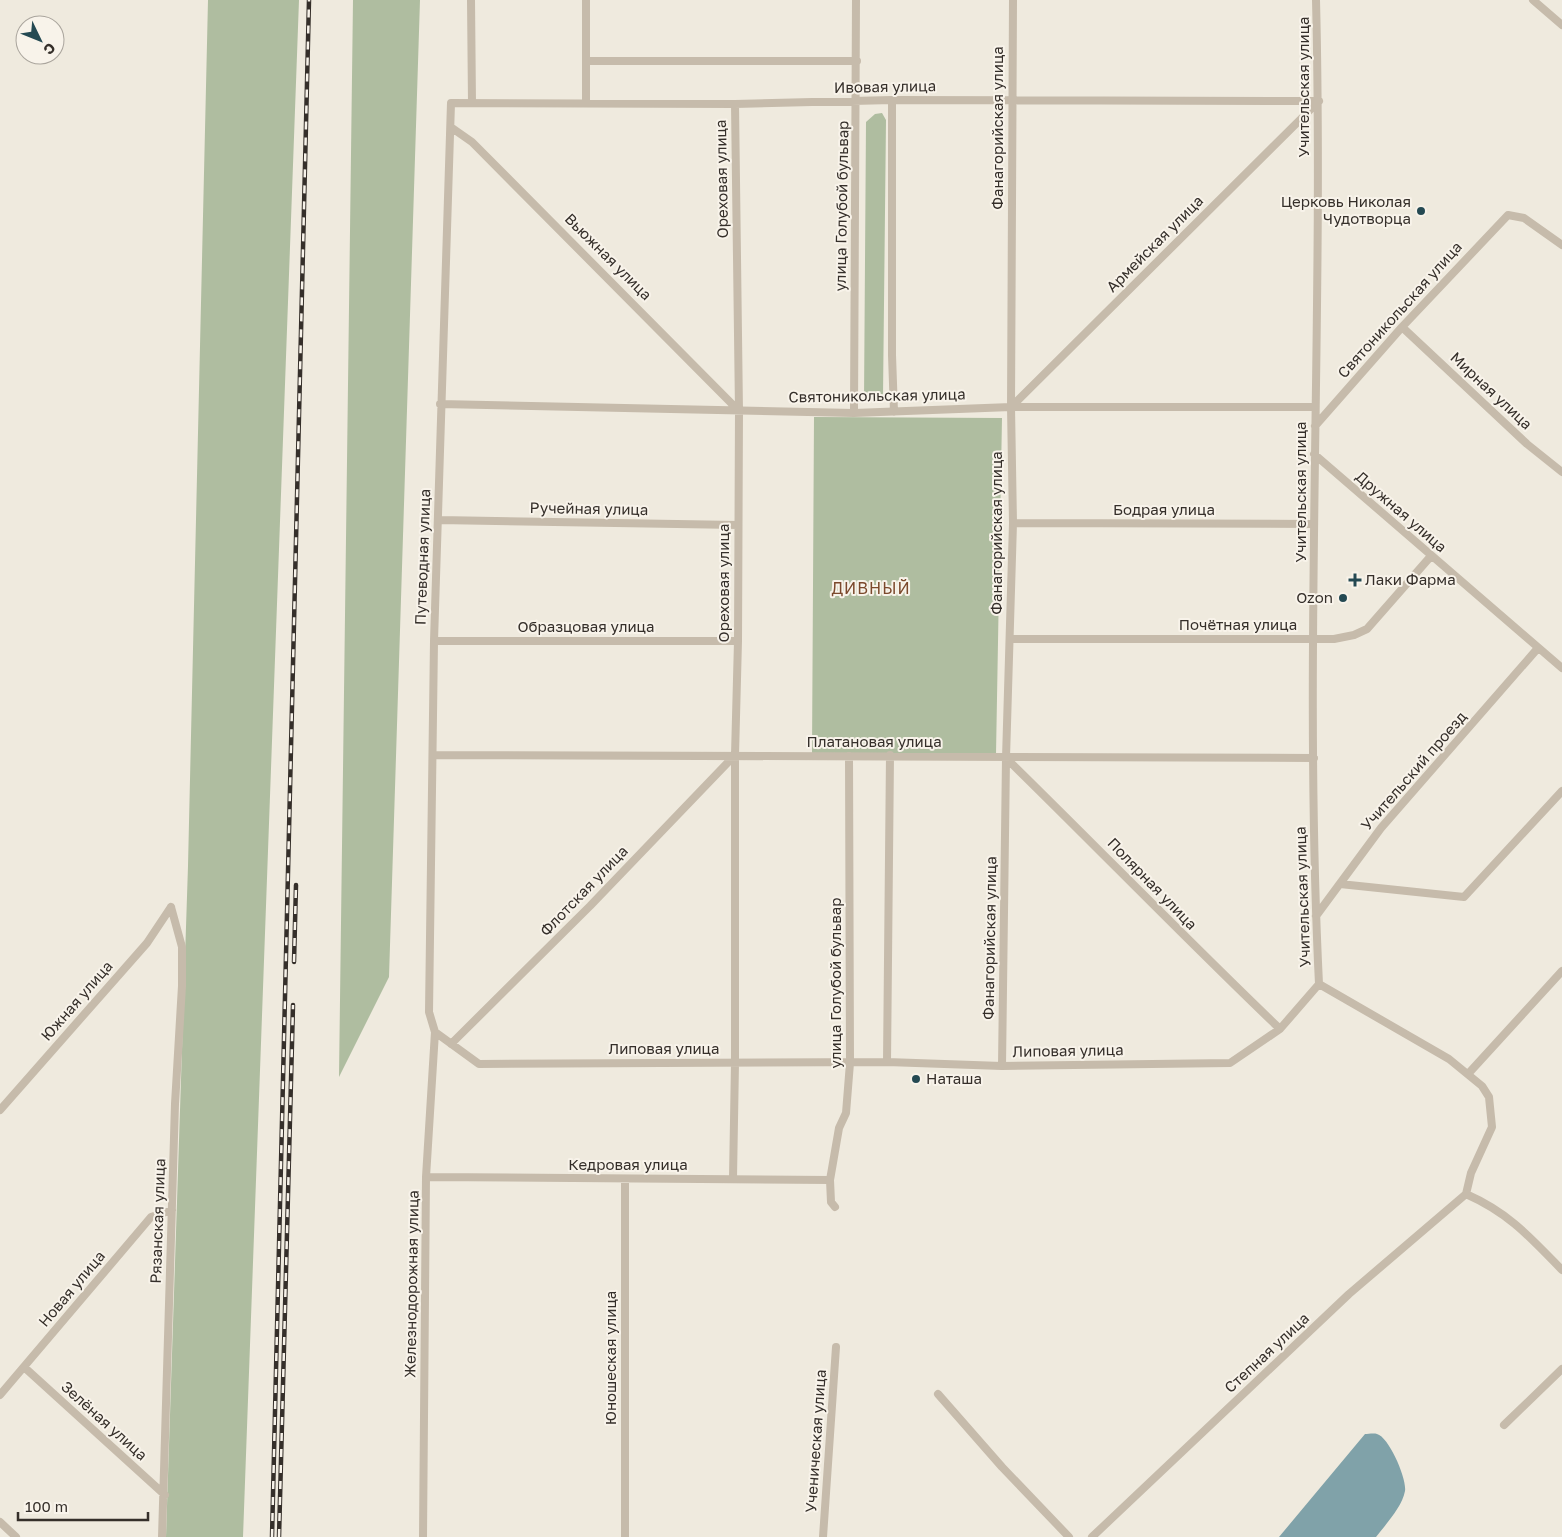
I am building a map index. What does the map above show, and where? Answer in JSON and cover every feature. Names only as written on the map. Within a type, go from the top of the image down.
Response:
[{"type":"street","points":[[471,0],[472,103]]},
{"type":"street","points":[[586,0],[586,102]]},
{"type":"street","name":"улица Голубой бульвар","points":[[854,413],[856,0]]},
{"type":"street","name":"Фанагорийская улица","points":[[1002,1066],[1006,758],[1013,523],[1011,100],[1013,0]]},
{"type":"street","name":"Учительская улица","points":[[1316,0],[1319,101],[1314,454],[1314,758],[1319,984]]},
{"type":"street","points":[[1533,0],[1562,25]]},
{"type":"street","name":"Ивовая улица","points":[[586,61],[857,61]]},
{"type":"street","points":[[892,100],[894,234],[892,355],[894,412]]},
{"type":"street","name":"Ивовая улица","points":[[451,103],[735,104],[892,100],[1319,101]]},
{"type":"street","name":"Армейская улица","points":[[1011,407],[1319,101]]},
{"type":"street","name":"Путеводная улица","points":[[435,1032],[429,1012],[434,756],[434,641],[439,520],[440,404],[452,128],[451,103]]},
{"type":"street","name":"Ореховая улица","points":[[733,1178],[735,1063],[734,755],[738,641],[740,411],[735,104]]},
{"type":"street","name":"Вьюжная улица","points":[[452,128],[479,148],[740,411]]},
{"type":"street","name":"Святоникольская улица","points":[[1315,426],[1402,327],[1508,215],[1524,218],[1562,245]]},
{"type":"street","name":"Мирная улица","points":[[1402,327],[1528,444],[1562,472]]},
{"type":"street","name":"Святоникольская улица","points":[[440,404],[854,413],[1011,407],[1315,407]]},
{"type":"street","name":"Дружная улица","points":[[1314,454],[1562,668]]},
{"type":"street","name":"Ручейная улица","points":[[439,520],[738,525]]},
{"type":"street","name":"Бодрая улица","points":[[1013,523],[1314,524]]},
{"type":"street","name":"Почётная улица","points":[[1010,639],[1334,639],[1354,635],[1367,629],[1431,556]]},
{"type":"street","name":"Образцовая улица","points":[[434,641],[738,641]]},
{"type":"street","name":"Учительский проезд","points":[[1316,916],[1381,828],[1538,648]]},
{"type":"street","name":"Флотская улица","points":[[451,1044],[590,906],[734,755]]},
{"type":"street","points":[[888,1062],[890,755]]},
{"type":"street","name":"Платановая улица","points":[[434,756],[890,755],[1006,758],[1314,758]]},
{"type":"street","name":"улица Голубой бульвар","points":[[835,1207],[831,1202],[830,1180],[839,1128],[846,1113],[850,1063],[849,756]]},
{"type":"street","name":"Полярная улица","points":[[1006,758],[1152,902],[1180,933],[1280,1029]]},
{"type":"street","points":[[1340,884],[1464,897],[1562,791]]},
{"type":"street","name":"Южная улица","points":[[0,1110],[146,943],[171,907]]},
{"type":"street","name":"Рязанская улица","points":[[162,1537],[165,1495],[172,1210],[182,976],[182,947],[171,907]]},
{"type":"street","points":[[1468,1074],[1562,971]]},
{"type":"street","points":[[1319,984],[1448,1059],[1468,1074],[1490,1097],[1492,1127],[1471,1173],[1466,1194],[1487,1204],[1517,1224],[1562,1270]]},
{"type":"street","name":"Липовая улица","points":[[451,1044],[479,1064],[888,1062],[1002,1066],[1230,1063],[1280,1029],[1319,984]]},
{"type":"street","points":[[435,1032],[451,1044]]},
{"type":"street","name":"Железнодорожная улица","points":[[423,1537],[426,1177],[435,1032]]},
{"type":"street","name":"Кедровая улица","points":[[426,1177],[625,1180],[733,1178],[830,1180]]},
{"type":"street","name":"Юношеская улица","points":[[625,1180],[625,1537]]},
{"type":"street","name":"Степная улица","points":[[1092,1537],[1349,1294],[1466,1194]]},
{"type":"street","name":"Новая улица","points":[[0,1395],[151,1216],[172,1210]]},
{"type":"street","name":"Ученическая улица","points":[[823,1537],[836,1347]]},
{"type":"street","name":"Зелёная улица","points":[[24,1367],[165,1495]]},
{"type":"street","points":[[1504,1425],[1562,1369]]},
{"type":"street","points":[[938,1394],[1069,1537]]},
{"type":"street","points":[[0,1522],[16,1537]]},
{"type":"green space","points":[[208,0],[299,0],[243,1537],[166,1537],[188,866]]},
{"type":"green space","points":[[353,0],[420,0],[389,977],[339,1077]]},
{"type":"green space","points":[[882,113],[886,120],[883,396],[877,401],[864,400],[866,122],[875,114]]},
{"type":"green space","points":[[814,417],[1002,418],[996,754],[812,754]]},
{"type":"water","points":[[1365,1434],[1377,1434],[1387,1442],[1400,1468],[1405,1485],[1401,1503],[1376,1537],[1279,1537]]},
{"type":"railway","points":[[272,1537],[309,0]]},
{"type":"railway","points":[[294,962],[296,885]]},
{"type":"railway","points":[[279,1537],[293,1005]]},
{"type":"place","name":"Церковь Николая Чудотворца","points":[[1421,211]]},
{"type":"place","name":"Лаки Фарма","points":[[1355,580]]},
{"type":"place","name":"Ozon","points":[[1343,598]]},
{"type":"place","name":"Наташа","points":[[916,1079]]},
{"type":"district","name":"ДИВНЫЙ","points":[[871,588]]}]
